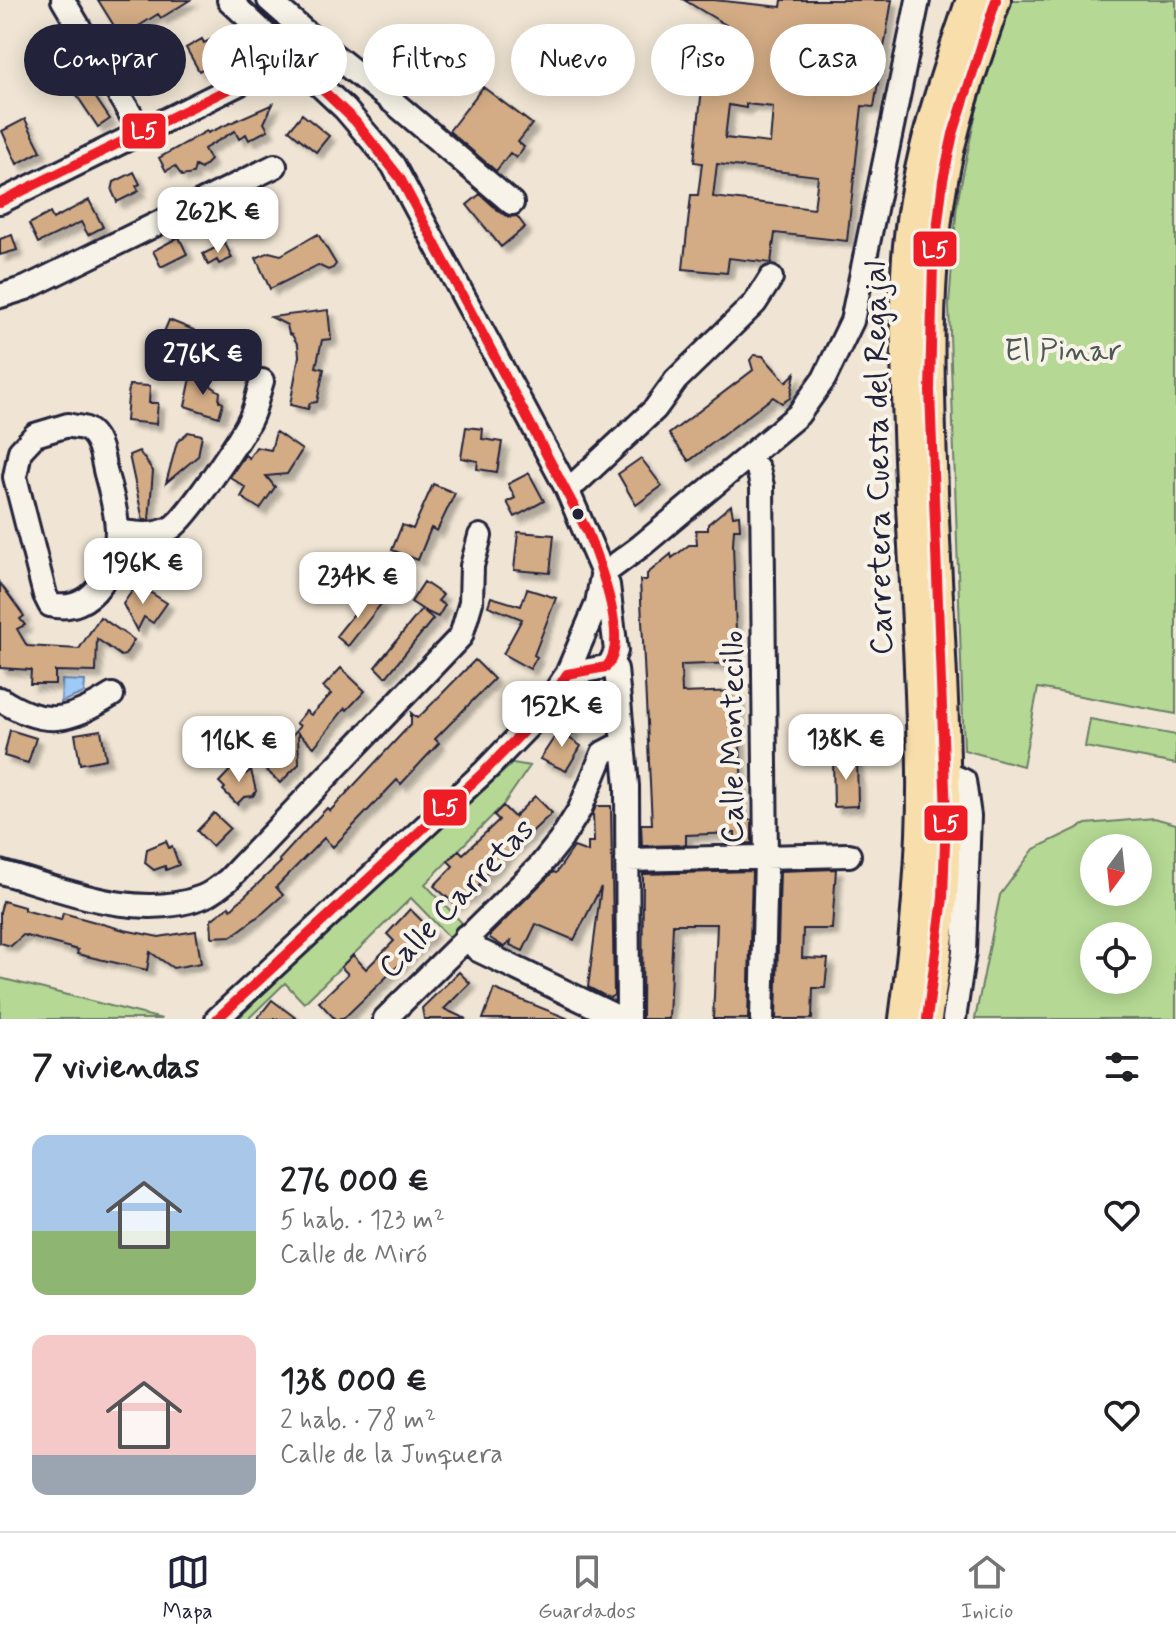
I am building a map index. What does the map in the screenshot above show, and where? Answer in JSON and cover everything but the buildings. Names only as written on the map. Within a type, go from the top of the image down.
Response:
[{"type":"main road","name":"Carretera Cuesta del Regajal","points":[[904,1019],[921,859],[922,771],[907,438],[905,301],[908,245],[918,174],[937,99],[971,0]]},
{"type":"main road","name":"Carretera Cuesta del Regajal","points":[[927,1019],[943,887],[945,773],[931,436],[930,303],[943,180],[961,105],[996,0]]},
{"type":"street","points":[[63,0],[141,132]]},
{"type":"street","points":[[229,0],[254,24]]},
{"type":"street","points":[[269,0],[512,203]]},
{"type":"street","points":[[217,1019],[485,771],[542,712],[567,674],[597,604],[603,574],[798,415],[824,379],[852,321],[918,0]]},
{"type":"street","points":[[0,202],[214,96]]},
{"type":"street","points":[[331,96],[393,165],[566,487],[608,585],[607,658]]},
{"type":"street","points":[[0,296],[26,288],[275,166]]},
{"type":"street","points":[[566,487],[577,482],[655,409],[676,380],[755,303],[771,278]]},
{"type":"street","points":[[117,531],[140,535],[159,533],[175,526],[188,512],[251,417],[262,381]]},
{"type":"street","points":[[68,425],[87,429],[98,442],[115,509],[117,531],[112,560],[104,579],[91,596],[77,606],[62,608],[50,605],[7,477],[20,451],[35,435],[68,425]]},
{"type":"street","name":"Calle Montecillo","points":[[749,457],[758,469],[762,486],[766,859],[762,1019]]},
{"type":"street","points":[[0,872],[113,902],[144,907],[204,897],[228,880],[461,636],[471,602],[472,566],[480,536]]},
{"type":"street","points":[[466,936],[478,950],[615,1016],[628,1019],[627,786],[616,669],[607,658],[607,634],[593,632],[580,644]]},
{"type":"street","points":[[580,644],[582,663],[607,658]]},
{"type":"street","points":[[567,674],[607,658]]},
{"type":"street","points":[[0,699],[25,716],[60,718],[85,712],[112,695]]},
{"type":"street","name":"Calle Carretas","points":[[385,1019],[540,866],[580,809],[603,753],[622,743]]},
{"type":"street","points":[[945,773],[964,781],[969,816],[964,952],[954,1019]]},
{"type":"street","points":[[627,860],[849,855]]},
{"type":"green space","name":"El Pinar","points":[[1011,0],[1176,0],[1176,714],[1038,688],[1023,766],[964,750],[949,304],[957,203],[976,112]]},
{"type":"green space","points":[[1090,719],[1176,735],[1176,764],[1085,747]]},
{"type":"green space","points":[[513,763],[530,766],[503,805],[425,884],[463,924],[449,937],[411,898],[304,1003],[285,983],[248,1019],[238,1019],[283,973]]},
{"type":"green space","points":[[1154,818],[1176,824],[1176,1019],[975,1019],[1000,895],[1034,849],[1086,824]]},
{"type":"green space","points":[[0,978],[162,1019],[0,1019]]},
{"type":"water","points":[[62,680],[85,681],[84,693],[61,702]]},
{"type":"transit line","name":"L5","points":[[927,1019],[943,898],[946,815],[930,391],[933,264],[943,180],[953,134],[996,0]]},
{"type":"transit line","name":"L5","points":[[0,202],[214,96]]},
{"type":"transit line","name":"L5","points":[[217,1019],[485,771],[542,712],[567,674],[606,667],[613,655],[615,639],[610,600],[587,531],[400,178],[355,121],[329,96]]}]
